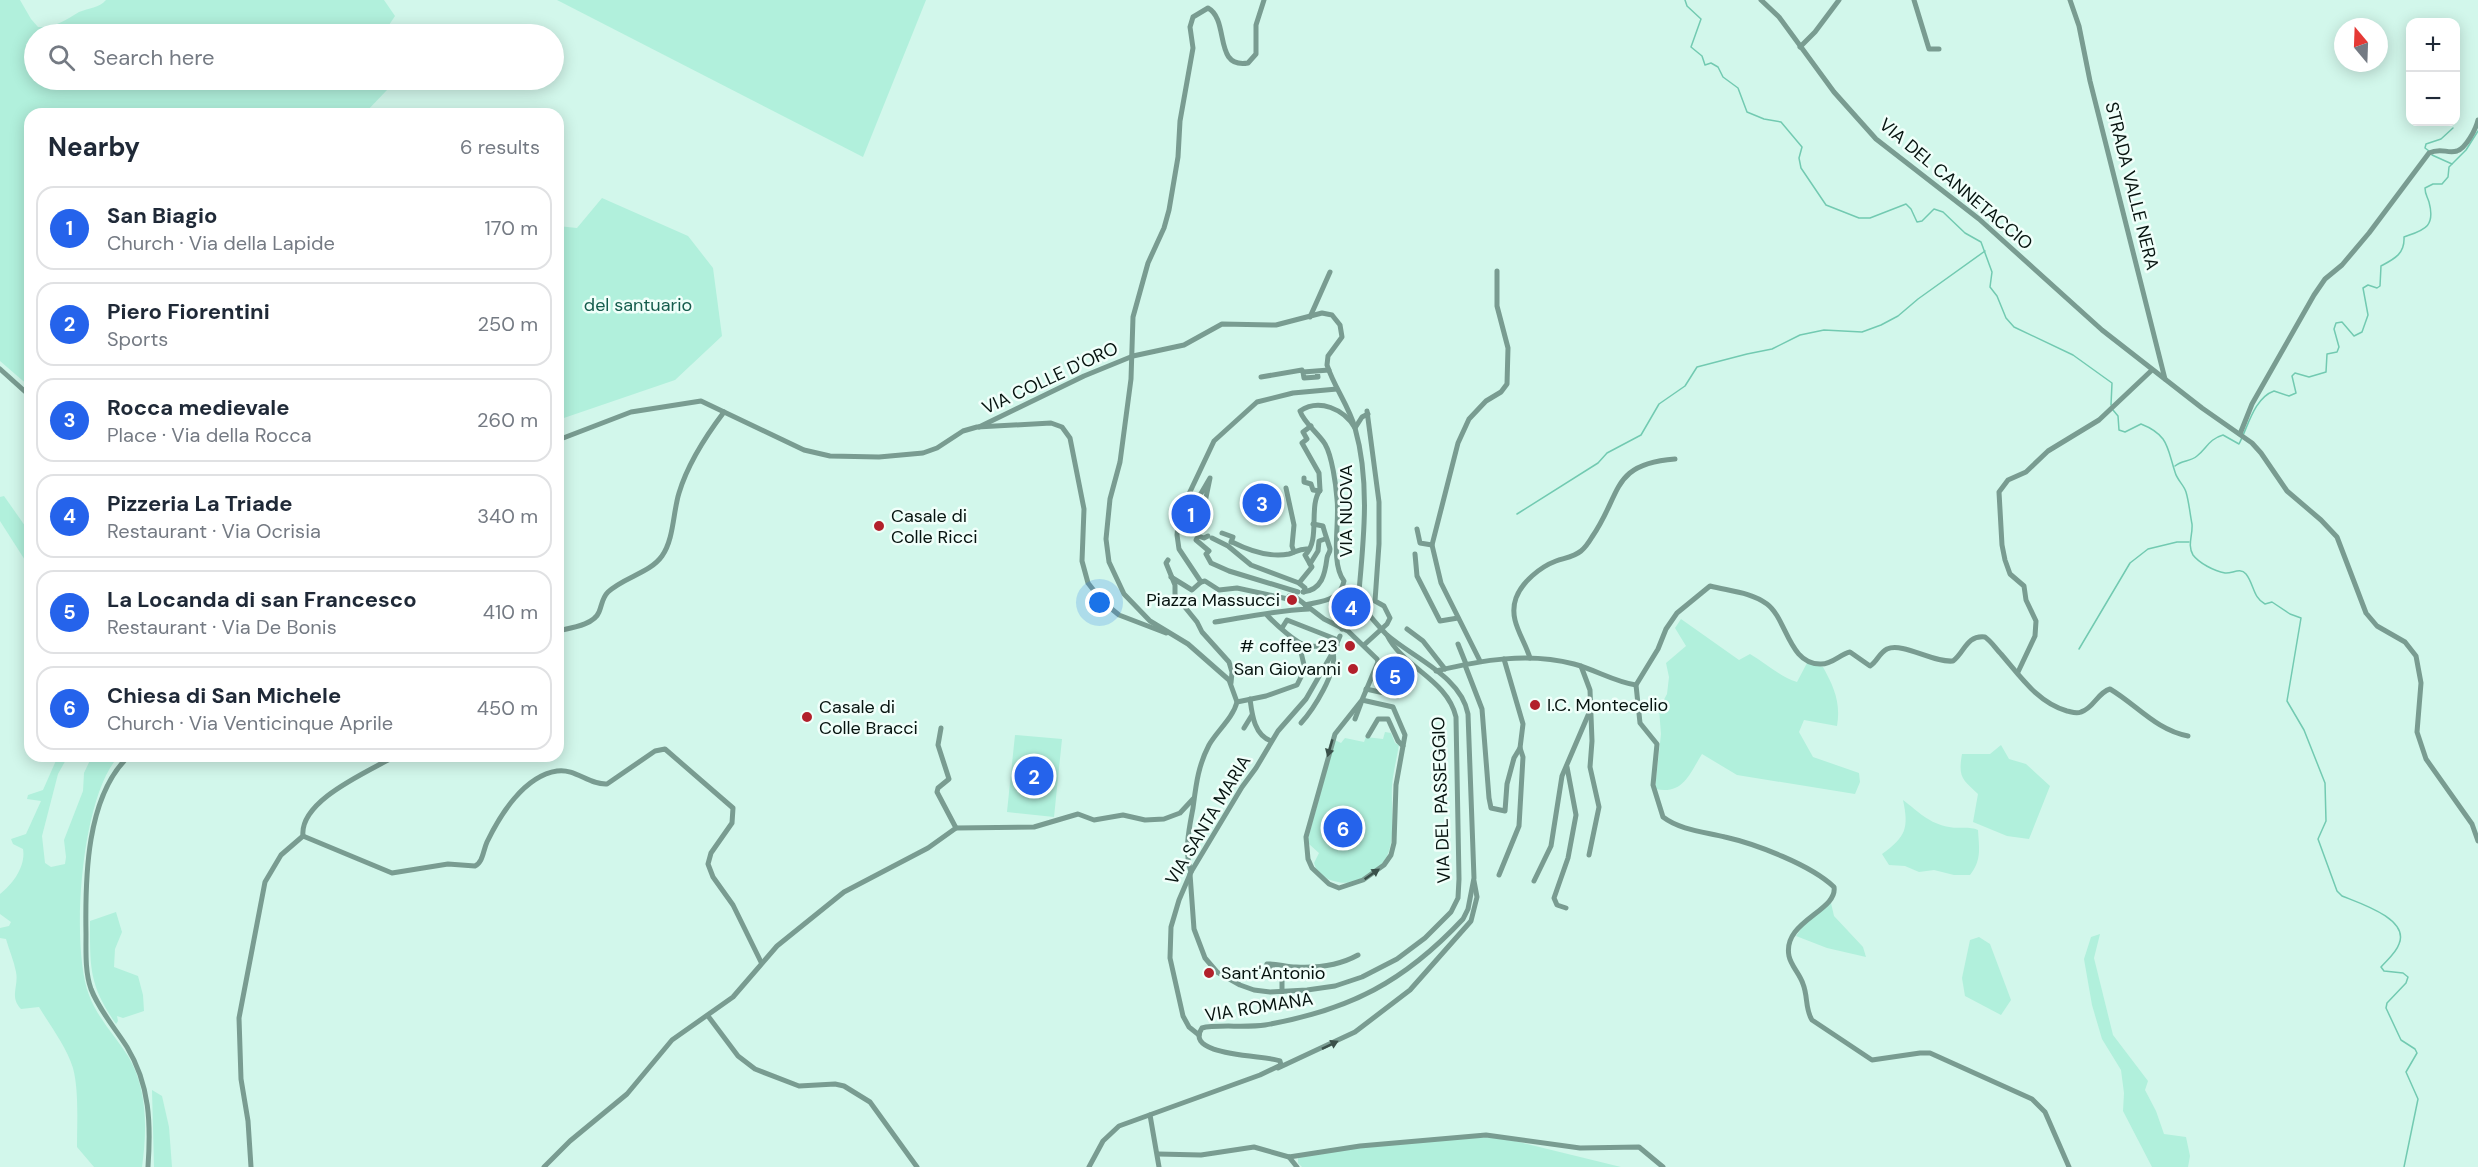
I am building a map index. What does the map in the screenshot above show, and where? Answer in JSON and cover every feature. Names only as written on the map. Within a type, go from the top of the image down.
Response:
[{"type":"street","points":[[1231,683],[1188,644],[1150,621],[1124,594],[1113,573],[1108,556],[1107,516],[1120,462],[1132,356],[1133,317],[1148,263],[1164,228],[1178,158],[1180,121],[1193,48],[1191,27],[1193,17],[1208,8],[1214,12],[1218,16],[1222,39],[1230,59],[1237,63],[1248,63],[1256,54],[1256,26],[1264,0]]},
{"type":"street","name":"VIA DEL CANNETACCIO","points":[[1761,0],[1779,17],[1834,92],[1876,139],[1979,219],[2077,309],[2152,370],[2246,439],[2261,453],[2287,491],[2337,537],[2366,613],[2377,626],[2404,642],[2416,656],[2421,683],[2417,732],[2421,748],[2438,777],[2472,824],[2478,841]]},
{"type":"street","points":[[1800,47],[1815,32],[1839,0]]},
{"type":"street","points":[[1914,0],[1929,50],[1939,49]]},
{"type":"street","name":"STRADA VALLE NERA","points":[[2070,0],[2079,26],[2090,81],[2165,379]]},
{"type":"street","points":[[2240,434],[2252,404],[2325,279],[2342,265],[2369,233],[2429,153],[2437,149],[2458,151],[2467,142],[2478,120]]},
{"type":"street","points":[[1480,661],[1441,583],[1432,545],[1458,442],[1469,419],[1485,401],[1501,392],[1507,384],[1508,348],[1497,306],[1497,271]]},
{"type":"street","points":[[1310,317],[1330,272]]},
{"type":"street","points":[[1261,377],[1302,370],[1303,372],[1329,370],[1328,356],[1340,341],[1341,329],[1335,318],[1329,314],[1310,317]]},
{"type":"street","name":"VIA COLLE D'ORO","points":[[564,438],[622,415],[655,407],[702,401],[804,450],[830,456],[923,453],[937,448],[965,430],[979,427],[1084,376],[1132,356],[1178,347],[1225,324],[1276,325],[1310,317]]},
{"type":"street","points":[[0,369],[24,391]]},
{"type":"street","name":"VIA NUOVA","points":[[1329,370],[1355,428],[1361,461],[1364,547],[1358,602]]},
{"type":"street","points":[[2018,672],[2035,636],[2036,621],[2026,600],[2024,586],[2010,574],[2005,560],[1999,492],[2008,480],[2026,472],[2048,451],[2099,420],[2152,370]]},
{"type":"street","points":[[1201,582],[1179,549],[1177,535],[1180,512],[1214,441],[1257,402],[1293,393],[1336,389]]},
{"type":"street","points":[[1305,605],[1333,597],[1340,592],[1344,581],[1340,576],[1337,560],[1337,499],[1330,455],[1300,411],[1312,406],[1327,406],[1343,414],[1355,428],[1368,412],[1379,502],[1375,601],[1384,606],[1389,618],[1384,631],[1364,645]]},
{"type":"street","points":[[564,629],[595,618],[609,591],[652,565],[662,556],[684,479],[702,442],[724,412]]},
{"type":"street","points":[[979,427],[1039,423],[1056,424],[1065,429],[1071,444],[1084,509],[1083,564],[1088,583],[1105,604],[1119,615],[1153,630],[1172,634]]},
{"type":"street","points":[[1299,583],[1312,567],[1305,555],[1309,551],[1313,537],[1315,507],[1320,491],[1319,473],[1302,443],[1307,439],[1303,432],[1311,426]]},
{"type":"street","points":[[1530,658],[1515,620],[1515,603],[1523,586],[1547,565],[1576,555],[1584,549],[1604,520],[1616,487],[1635,469],[1654,460],[1675,459]]},
{"type":"street","points":[[1180,512],[1185,508],[1187,502],[1196,502],[1210,478],[1198,539]]},
{"type":"street","points":[[1304,478],[1305,482],[1311,484],[1313,490],[1320,491]]},
{"type":"street","points":[[1286,488],[1294,525],[1292,546],[1294,552]]},
{"type":"street","points":[[1170,577],[1192,590],[1201,582],[1206,581],[1219,590],[1237,588],[1285,598],[1314,591],[1320,585],[1327,568],[1330,547],[1325,539],[1323,526],[1313,524]]},
{"type":"street","points":[[1417,530],[1420,543],[1432,545]]},
{"type":"street","points":[[1222,533],[1233,537],[1230,544]]},
{"type":"street","points":[[1198,539],[1210,537],[1257,552],[1287,554],[1308,549]]},
{"type":"street","points":[[1198,539],[1209,551],[1206,554],[1211,563],[1299,593],[1305,605],[1341,636]]},
{"type":"street","points":[[1310,564],[1318,551],[1319,541],[1325,539]]},
{"type":"street","points":[[1230,544],[1251,564],[1299,583],[1305,588],[1299,593]]},
{"type":"street","points":[[1415,554],[1417,576],[1440,621],[1458,618]]},
{"type":"street","points":[[1168,560],[1166,563],[1175,585],[1174,595],[1230,664],[1231,683],[1237,702],[1266,696],[1297,685],[1305,669],[1299,644]]},
{"type":"street","points":[[2069,1167],[2045,1112],[2032,1099],[1930,1053],[1872,1060],[1822,1029],[1812,1020],[1808,1013],[1804,985],[1789,958],[1788,945],[1798,927],[1831,899],[1834,886],[1791,859],[1737,840],[1675,824],[1663,818],[1653,785],[1657,744],[1640,723],[1636,685],[1673,619],[1710,586],[1745,594],[1770,606],[1794,647],[1812,662],[1827,663],[1850,652],[1870,666],[1886,650],[1893,648],[1944,662],[1953,662],[1968,642],[1981,636],[1989,640],[2029,688],[2056,708],[2076,713],[2082,712],[2089,708],[2101,693],[2110,689],[2171,733],[2188,736]]},
{"type":"street","points":[[1358,602],[1384,631]]},
{"type":"street","name":"VIA SANTA MARIA","points":[[1199,1035],[1189,1027],[1183,1014],[1170,948],[1174,913],[1190,873],[1271,741],[1306,699],[1358,602]]},
{"type":"street","points":[[1215,622],[1267,615],[1285,610],[1311,609]]},
{"type":"street","points":[[1285,610],[1284,617],[1287,620],[1364,645],[1377,659],[1378,662],[1355,719]]},
{"type":"street","points":[[1267,615],[1299,644],[1309,646],[1341,636]]},
{"type":"street","points":[[1282,628],[1287,620]]},
{"type":"street","points":[[1407,629],[1428,646],[1445,669]]},
{"type":"street","name":"VIA ROMANA","points":[[1276,1068],[1281,1064],[1276,1059],[1239,1055],[1203,1044],[1199,1035],[1201,1030],[1205,1027],[1253,1027],[1322,1013],[1372,992],[1417,961],[1463,919],[1468,909],[1473,879],[1467,708],[1455,686],[1384,631]]},
{"type":"street","name":"VIA DEL PASSEGGIO","points":[[1237,702],[1235,709],[1217,733],[1202,760],[1193,799],[1188,837],[1188,865],[1194,929],[1200,949],[1220,974],[1246,988],[1261,991],[1282,992],[1339,985],[1391,963],[1443,921],[1454,908],[1458,898],[1456,720],[1454,709],[1444,692],[1397,652],[1384,631]]},
{"type":"street","points":[[1458,644],[1482,709],[1491,808],[1505,811],[1507,784],[1514,758],[1520,748],[1523,724],[1504,659]]},
{"type":"street","points":[[1300,723],[1313,708],[1328,678],[1334,661],[1333,652]]},
{"type":"street","points":[[1435,671],[1480,661],[1530,658],[1581,666],[1636,685]]},
{"type":"street","points":[[1581,666],[1590,690],[1590,767],[1599,809],[1590,855]]},
{"type":"street","points":[[1366,689],[1398,696]]},
{"type":"street","points":[[1250,699],[1252,715],[1262,735],[1271,741]]},
{"type":"street","points":[[1361,701],[1393,707],[1405,735],[1396,785],[1394,843],[1391,855],[1384,865],[1363,880],[1339,888],[1329,884],[1312,868],[1308,859],[1306,837],[1331,745],[1341,725],[1361,701]]},
{"type":"street","points":[[1534,881],[1551,846],[1560,781],[1590,712]]},
{"type":"street","points":[[1244,728],[1252,715]]},
{"type":"street","points":[[1368,735],[1378,719],[1389,719],[1398,741],[1403,746]]},
{"type":"street","points":[[941,728],[938,744],[949,779],[938,788],[937,792],[956,828]]},
{"type":"street","points":[[1499,876],[1519,826],[1523,756],[1520,748]]},
{"type":"street","points":[[303,836],[392,873],[448,864],[475,866],[480,862],[504,812],[536,780],[562,770],[600,784],[606,784],[655,752],[665,749],[733,808],[732,823],[711,853],[708,864],[713,877],[733,905],[762,962]]},
{"type":"street","points":[[124,762],[115,772],[106,789],[88,854],[85,888],[86,956],[92,991],[133,1058],[142,1079],[150,1123],[148,1167]]},
{"type":"street","points":[[250,1167],[248,1121],[241,1079],[239,1018],[265,882],[281,855],[303,836],[304,821],[319,804],[348,782],[384,762]]},
{"type":"street","points":[[1566,765],[1576,819],[1568,861],[1554,898],[1557,905],[1566,908]]},
{"type":"street","points":[[544,1167],[568,1142],[627,1094],[671,1041],[735,995],[777,946],[840,895],[928,848],[956,828],[1034,827],[1078,814],[1094,820],[1123,815],[1145,820],[1164,819],[1180,813],[1193,799]]},
{"type":"street","points":[[1089,1167],[1112,1130],[1276,1068],[1352,1034],[1410,990],[1471,921],[1477,897],[1473,879]]},
{"type":"street","points":[[1282,992],[1281,977],[1267,964],[1298,968],[1347,961],[1358,955]]},
{"type":"street","points":[[708,1016],[738,1056],[755,1069],[799,1086],[835,1084],[844,1086],[870,1102],[917,1167]]},
{"type":"street","points":[[1150,1115],[1159,1167]]},
{"type":"street","points":[[1158,1154],[1204,1155],[1255,1147],[1289,1157],[1360,1146],[1493,1135],[1580,1148],[1639,1147],[1663,1167]]},
{"type":"street","points":[[1289,1157],[1297,1167]]},
{"type":"green space","points":[[0,0],[20,0],[35,24],[24,24],[24,90],[387,90],[370,108],[24,108],[24,382],[0,361]]},
{"type":"green space","points":[[106,0],[384,0],[395,16],[390,24],[57,24],[79,12],[94,8]]},
{"type":"green space","points":[[557,0],[926,0],[863,157]]},
{"type":"green space","name":"del santuario","points":[[602,198],[688,236],[713,268],[722,336],[675,380],[564,418],[564,227],[577,228]]},
{"type":"green space","points":[[4,496],[24,524],[24,559],[0,521],[0,497]]},
{"type":"green space","points":[[1681,619],[1739,660],[1750,654],[1797,682],[1807,663],[1823,667],[1836,695],[1837,726],[1804,720],[1799,732],[1813,757],[1859,773],[1860,782],[1855,794],[1737,775],[1702,754],[1689,776],[1679,786],[1665,790],[1655,789],[1661,734],[1659,709],[1667,694],[1669,677],[1666,663],[1686,646],[1675,628]]},
{"type":"green space","points":[[1385,732],[1391,733],[1395,743],[1399,745],[1392,786],[1392,828],[1389,851],[1375,870],[1361,879],[1345,883],[1330,880],[1320,874],[1315,867],[1314,863],[1319,853],[1309,844],[1308,839],[1335,740],[1341,743],[1345,738],[1364,742],[1366,737],[1383,739]]},
{"type":"green space","points":[[1015,735],[1062,739],[1054,817],[1007,812]]},
{"type":"green space","points":[[2001,745],[2009,759],[2026,764],[2050,786],[2029,839],[2007,836],[1973,822],[1978,794],[1968,785],[1961,773],[1962,754],[1990,754]]},
{"type":"green space","points":[[55,762],[65,762],[58,774],[42,836],[45,863],[51,867],[65,864],[64,840],[83,791],[84,773],[89,762],[115,762],[106,775],[88,836],[80,908],[80,942],[83,972],[92,1003],[128,1056],[135,1069],[143,1096],[145,1139],[142,1167],[94,1167],[77,1147],[76,1086],[70,1060],[39,1007],[21,1009],[17,1005],[15,968],[6,939],[0,938],[0,928],[9,926],[11,922],[0,914],[0,894],[18,874],[22,862],[23,849],[13,844],[11,839],[26,834],[41,801],[27,799],[28,795],[43,790]]},
{"type":"green space","points":[[1903,800],[1935,823],[1978,830],[1978,859],[1970,875],[1954,875],[1934,870],[1919,872],[1905,866],[1889,865],[1882,854],[1901,837],[1904,831],[1906,818]]},
{"type":"green space","points":[[1831,903],[1834,916],[1863,947],[1866,957],[1827,948],[1796,936],[1806,922]]},
{"type":"green space","points":[[116,912],[122,932],[115,949],[114,967],[138,976],[144,1011],[123,1018],[117,1016],[116,1024],[96,987],[91,964],[90,921]]},
{"type":"green space","points":[[2100,934],[2094,958],[2113,1035],[2148,1081],[2145,1090],[2164,1134],[2186,1137],[2190,1156],[2188,1167],[2152,1167],[2123,1111],[2124,1093],[2121,1070],[2102,1039],[2092,1005],[2084,959],[2091,937]]},
{"type":"green space","points":[[1979,937],[1990,944],[2011,1000],[2001,1015],[1965,996],[1962,978],[1970,940]]},
{"type":"green space","points":[[152,1090],[162,1096],[169,1127],[172,1167],[154,1167]]},
{"type":"green space","points":[[1499,1137],[1621,1167],[1302,1167],[1298,1163],[1298,1157],[1348,1150],[1423,1141]]},
{"type":"waterway","points":[[1685,0],[1687,6],[1701,19],[1691,47],[1702,56],[1705,65],[1711,63],[1718,67],[1723,77],[1738,88],[1747,112],[1764,119],[1781,122],[1802,147],[1799,158],[1801,168],[1826,205],[1859,218],[1870,218],[1906,204],[1917,222],[1922,221],[1934,209],[1943,212],[1965,233],[1981,242],[1992,272],[1990,287],[1997,296],[2006,318],[2014,327],[2073,355],[2112,383],[2111,405]]},
{"type":"waterway","points":[[2429,151],[2425,148],[2426,144],[2441,139],[2453,128]]},
{"type":"waterway","points":[[2175,466],[2194,458],[2211,441],[2223,435],[2239,444],[2261,400],[2274,391],[2289,396],[2296,393],[2292,376],[2295,373],[2309,377],[2326,372],[2327,354],[2337,352],[2339,347],[2334,329],[2336,323],[2342,322],[2354,336],[2362,332],[2368,315],[2363,288],[2368,285],[2377,288],[2380,286],[2381,266],[2401,252],[2404,237],[2422,230],[2429,223],[2431,211],[2425,188],[2433,184],[2442,184],[2448,177],[2449,167],[2466,150],[2478,131]]},
{"type":"waterway","points":[[2432,155],[2452,164]]},
{"type":"waterway","points":[[1517,514],[1598,463],[1607,453],[1641,435],[1659,404],[1685,386],[1697,367],[1772,349],[1800,335],[1824,330],[1862,332],[1881,325],[1898,316],[1985,251]]},
{"type":"waterway","points":[[2113,410],[2118,416],[2119,430],[2125,432],[2141,424],[2157,433],[2166,443],[2176,475],[2187,496],[2192,524],[2190,547],[2193,555],[2207,566],[2221,572],[2244,572],[2261,601],[2265,604],[2272,602],[2290,614],[2301,618],[2287,701],[2304,730],[2325,783],[2326,821],[2318,839],[2337,891],[2342,896],[2381,913],[2397,927],[2400,935],[2399,944],[2381,967],[2384,971],[2403,973],[2408,977],[2406,983],[2387,1003],[2386,1008],[2401,1040],[2415,1049],[2417,1053],[2406,1072],[2418,1099],[2404,1167]]},
{"type":"waterway","points":[[2079,649],[2130,563],[2148,549],[2177,542],[2189,542]]},
{"type":"place","name":"Rocca medievale","points":[[1262,503]]},
{"type":"place","name":"San Biagio","points":[[1191,514]]},
{"type":"place","name":"Casale di Colle Ricci","points":[[879,526]]},
{"type":"place","name":"Piazza Massucci","points":[[1292,600]]},
{"type":"place","name":"Pizzeria La Triade","points":[[1351,607]]},
{"type":"place","name":"# coffee 23","points":[[1350,646]]},
{"type":"place","name":"San Giovanni","points":[[1353,669]]},
{"type":"place","name":"La Locanda di san Francesco","points":[[1395,676]]},
{"type":"place","name":"I.C. Montecelio","points":[[1535,705]]},
{"type":"place","name":"Casale di Colle Bracci","points":[[807,717]]},
{"type":"place","name":"Piero Fiorentini","points":[[1034,776]]},
{"type":"place","name":"Chiesa di San Michele","points":[[1343,828]]},
{"type":"place","name":"Sant'Antonio","points":[[1209,973]]}]
